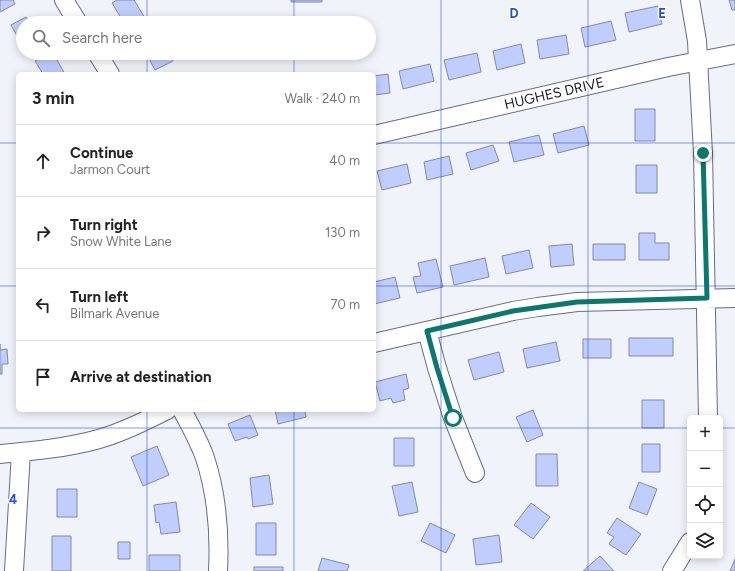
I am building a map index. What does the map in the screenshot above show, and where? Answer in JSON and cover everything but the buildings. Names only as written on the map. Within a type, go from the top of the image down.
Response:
[{"type":"street","points":[[64,0],[74,16]]},
{"type":"street","points":[[690,0],[697,41],[703,153],[707,298],[708,415]]},
{"type":"street","name":"HUGHES DRIVE","points":[[376,135],[660,69],[735,54]]},
{"type":"street","points":[[101,60],[109,72]]},
{"type":"street","points":[[376,343],[513,311],[577,302],[735,298]]},
{"type":"street","points":[[427,331],[453,418],[475,473]]},
{"type":"street","points":[[0,454],[67,446],[99,439],[131,428],[163,412]]},
{"type":"street","points":[[183,412],[204,455],[213,485],[218,517],[218,571]]},
{"type":"street","points":[[14,571],[21,452]]},
{"type":"street","points":[[672,571],[687,547]]},
{"type":"route","points":[[453,418],[427,331],[538,306],[577,302],[707,298],[703,153]]}]
